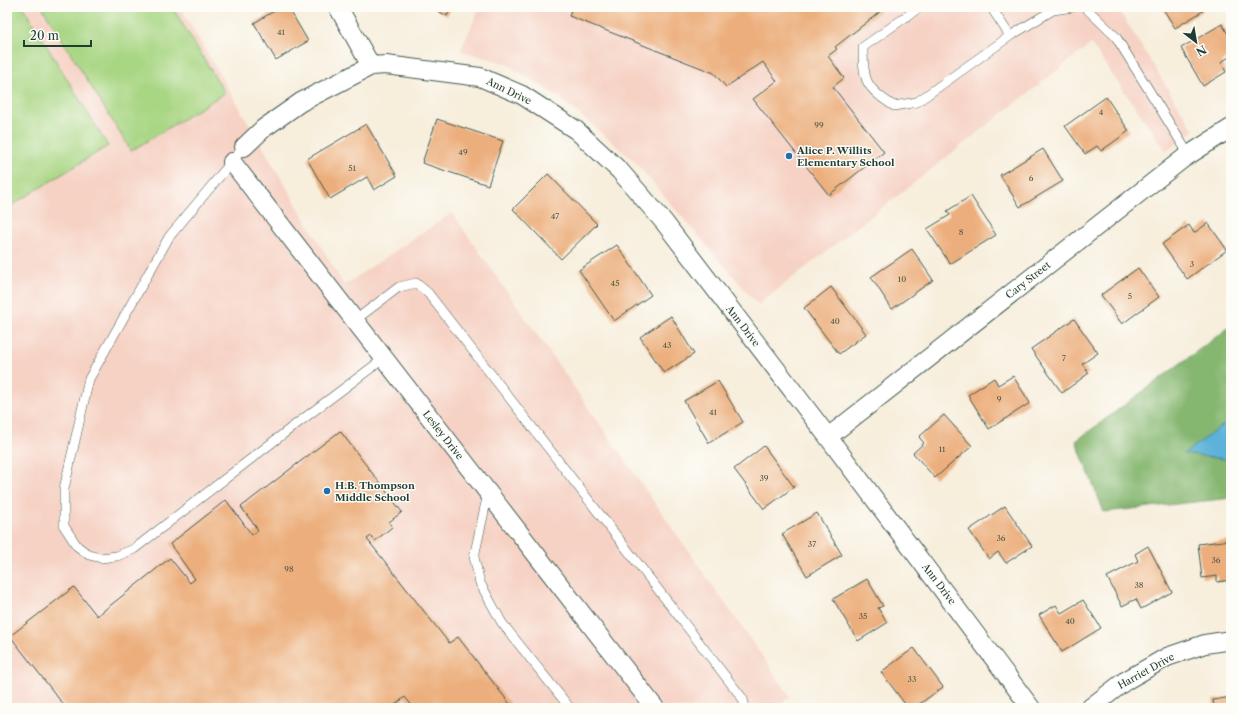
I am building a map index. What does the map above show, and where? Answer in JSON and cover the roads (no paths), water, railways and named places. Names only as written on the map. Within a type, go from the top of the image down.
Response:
[{"type":"street","points":[[338,7],[370,66]]},
{"type":"street","name":"Ann Drive","points":[[244,147],[264,128],[301,102],[370,66],[386,65],[480,77],[522,95],[576,130],[620,171],[664,222],[828,437],[1031,708]]},
{"type":"street","name":"Cary Street","points":[[828,437],[1188,155],[1231,128]]},
{"type":"street","name":"Lesley Drive","points":[[232,162],[654,708]]},
{"type":"street","name":"Harriet Drive","points":[[1090,708],[1125,681],[1167,657],[1204,644],[1231,640]]},
{"type":"lane","points":[[920,7],[863,47],[863,65],[866,83],[880,98],[894,106],[917,102],[1010,36],[1053,10],[1073,7]]},
{"type":"lane","points":[[991,7],[1010,36]]},
{"type":"lane","points":[[1086,7],[1116,37],[1188,155]]},
{"type":"lane","points":[[244,147],[170,237],[89,379],[64,489],[64,526],[77,546],[89,555],[101,558],[116,556],[134,550],[291,428],[383,359]]},
{"type":"lane","points":[[354,321],[399,286],[416,283],[428,293],[743,699],[745,708]]},
{"type":"lane","points":[[488,493],[474,557],[480,583],[502,623],[570,708]]},
{"type":"water","points":[[1231,419],[1231,460],[1184,454]]},
{"type":"place","name":"Alice P. Willits Elementary School","points":[[789,156]]},
{"type":"place","name":"H.B. Thompson Middle School","points":[[327,491]]}]
